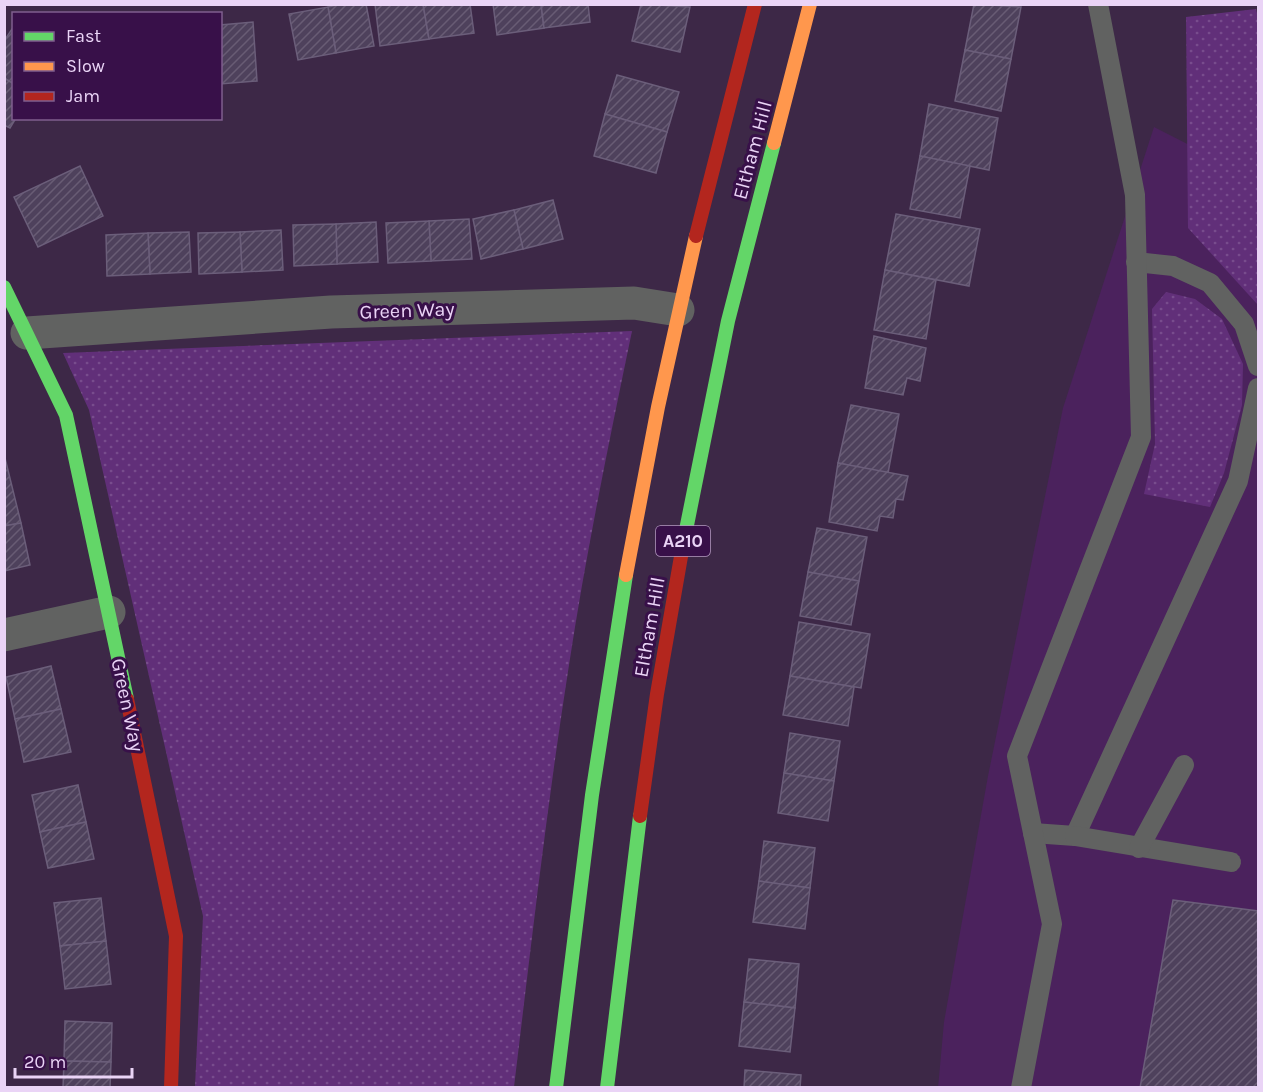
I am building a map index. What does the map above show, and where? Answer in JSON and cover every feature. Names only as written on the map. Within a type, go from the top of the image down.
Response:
[{"type":"main road","name":"Eltham Hill","points":[[556,1088],[573,927],[605,694],[640,500],[678,310],[755,4]]},
{"type":"main road","name":"Eltham Hill","points":[[607,1088],[655,706],[688,514],[728,321],[810,4]]},
{"type":"main road","name":"Green Way","points":[[4,287],[66,415],[109,612],[176,936],[171,1088]]},
{"type":"street","name":"Green Way","points":[[27,333],[331,312],[633,303],[678,310]]},
{"type":"street","points":[[4,635],[109,612]]},
{"type":"lane","points":[[1021,1088],[1052,924],[1017,756],[1141,436],[1135,195],[1098,4]]},
{"type":"lane","points":[[1136,262],[1173,266],[1210,283],[1244,324],[1258,366]]},
{"type":"lane","points":[[1075,836],[1238,481],[1258,388]]},
{"type":"lane","points":[[1139,848],[1184,765]]},
{"type":"lane","points":[[1033,833],[1075,836],[1231,862]]},
{"type":"shaded area","points":[[1256,9],[1258,17],[1258,305],[1188,228],[1186,17]]},
{"type":"shaded area","points":[[1154,127],[1258,180],[1258,1087],[938,1088],[944,1022],[988,776],[1063,408]]},
{"type":"shaded area","points":[[1166,292],[1195,299],[1222,319],[1243,364],[1242,405],[1224,473],[1210,507],[1144,494],[1155,444],[1152,309]]},
{"type":"shaded area","points":[[632,331],[590,539],[569,665],[546,823],[514,1087],[195,1087],[203,916],[89,410],[63,353]]},
{"type":"building","points":[[341,4],[366,4],[374,46],[336,53],[328,7]]},
{"type":"building","points":[[375,4],[423,4],[429,39],[380,46]]},
{"type":"building","points":[[423,4],[470,4],[474,33],[429,39]]},
{"type":"building","points":[[493,4],[541,4],[544,28],[497,35]]},
{"type":"building","points":[[541,4],[588,4],[590,22],[544,28]]},
{"type":"building","points":[[641,4],[690,7],[680,52],[632,41]]},
{"type":"building","points":[[974,4],[1021,7],[1011,59],[965,50]]},
{"type":"building","points":[[328,7],[336,53],[298,60],[289,14]]},
{"type":"building","points":[[253,22],[257,81],[222,84],[222,25]]},
{"type":"building","points":[[12,29],[12,83],[4,78],[4,41]]},
{"type":"building","points":[[965,50],[1011,59],[1001,111],[955,101]]},
{"type":"building","points":[[617,75],[679,92],[667,132],[605,114]]},
{"type":"building","points":[[4,78],[12,83],[12,120],[15,120],[10,128],[4,125]]},
{"type":"building","points":[[929,104],[998,118],[989,170],[920,156]]},
{"type":"building","points":[[605,114],[667,132],[656,173],[594,156]]},
{"type":"building","points":[[920,156],[970,166],[960,218],[910,209]]},
{"type":"building","points":[[80,166],[103,216],[38,247],[14,197]]},
{"type":"building","points":[[553,200],[563,239],[523,249],[514,210]]},
{"type":"building","points":[[514,210],[523,249],[481,259],[473,219]]},
{"type":"building","points":[[896,214],[980,229],[969,286],[885,270]]},
{"type":"building","points":[[469,219],[472,259],[431,261],[429,221]]},
{"type":"building","points":[[429,221],[431,261],[388,263],[386,223]]},
{"type":"building","points":[[376,222],[378,262],[337,264],[336,224]]},
{"type":"building","points":[[336,224],[337,264],[294,266],[293,225]]},
{"type":"building","points":[[281,230],[283,270],[242,272],[240,232]]},
{"type":"building","points":[[189,232],[191,272],[150,274],[148,233]]},
{"type":"building","points":[[240,232],[242,272],[199,274],[198,233]]},
{"type":"building","points":[[148,233],[150,274],[107,276],[106,235]]},
{"type":"building","points":[[885,270],[936,280],[926,339],[874,330]]},
{"type":"building","points":[[874,336],[926,348],[920,381],[907,378],[903,395],[865,388]]},
{"type":"building","points":[[851,405],[899,414],[888,473],[838,463]]},
{"type":"building","points":[[4,454],[21,523],[4,526]]},
{"type":"building","points":[[838,463],[908,476],[903,500],[896,499],[893,518],[880,516],[877,531],[829,522]]},
{"type":"building","points":[[21,523],[30,565],[4,571],[4,526]]},
{"type":"building","points":[[817,528],[867,537],[859,581],[808,572]]},
{"type":"building","points":[[808,572],[859,581],[851,625],[800,616]]},
{"type":"building","points":[[799,622],[870,634],[861,688],[790,676]]},
{"type":"building","points":[[51,666],[61,709],[15,719],[6,677]]},
{"type":"building","points":[[790,676],[854,687],[848,726],[783,715]]},
{"type":"building","points":[[61,709],[71,752],[24,762],[15,719]]},
{"type":"building","points":[[790,733],[840,741],[834,781],[784,773]]},
{"type":"building","points":[[784,773],[834,781],[828,821],[778,813]]},
{"type":"building","points":[[78,785],[86,822],[40,832],[32,795]]},
{"type":"building","points":[[86,822],[94,859],[48,868],[40,832]]},
{"type":"building","points":[[764,841],[815,848],[810,888],[759,881]]},
{"type":"building","points":[[759,881],[810,888],[805,929],[753,922]]},
{"type":"building","points":[[101,898],[106,941],[60,946],[54,903]]},
{"type":"building","points":[[1173,900],[1258,911],[1258,1088],[1140,1088]]},
{"type":"building","points":[[106,941],[111,984],[65,989],[60,946]]},
{"type":"building","points":[[749,959],[799,964],[795,1008],[744,1002]]},
{"type":"building","points":[[744,1002],[795,1008],[790,1052],[739,1046]]},
{"type":"building","points":[[65,1021],[112,1023],[111,1062],[64,1061]]},
{"type":"building","points":[[64,1061],[111,1062],[110,1088],[63,1088]]},
{"type":"building","points":[[745,1070],[801,1075],[800,1088],[744,1088]]},
{"type":"traffic: fast","points":[[683,545],[728,321],[774,143]]},
{"type":"traffic: fast","points":[[4,287],[66,415],[127,699]]},
{"type":"traffic: fast","points":[[556,1088],[592,795],[626,575]]},
{"type":"traffic: fast","points":[[607,1088],[640,816]]},
{"type":"traffic: slow","points":[[774,143],[810,4]]},
{"type":"traffic: slow","points":[[626,575],[658,407],[696,236]]},
{"type":"traffic: jam","points":[[696,236],[755,4]]},
{"type":"traffic: jam","points":[[640,816],[657,694],[683,545]]},
{"type":"traffic: jam","points":[[127,699],[176,936],[171,1088]]}]
